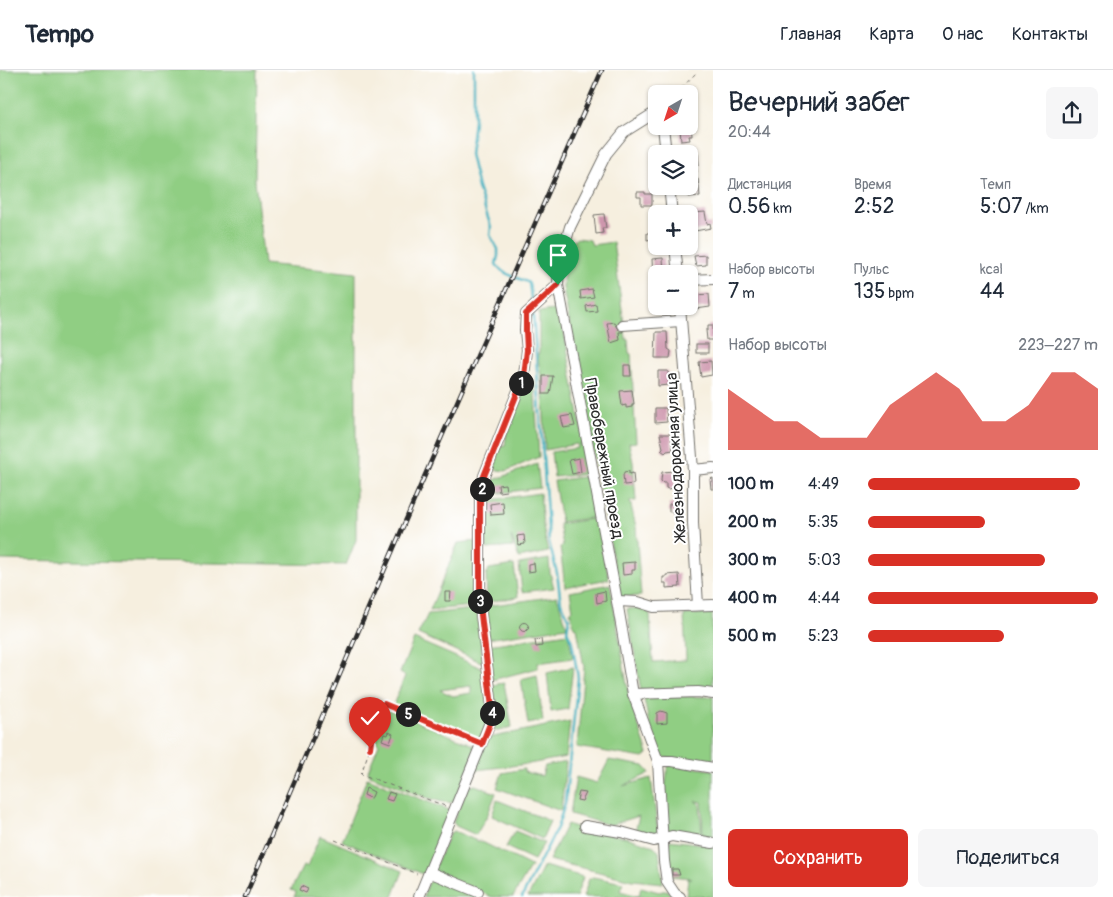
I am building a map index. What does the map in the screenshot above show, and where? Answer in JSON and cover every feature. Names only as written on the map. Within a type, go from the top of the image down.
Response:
[{"type":"street","name":"Правобережный проезд","points":[[648,117],[624,132],[606,154],[570,228],[559,264],[558,285],[633,694],[658,761],[662,839],[667,882],[675,894],[680,897]]},
{"type":"street","points":[[698,280],[713,279]]},
{"type":"street","points":[[419,897],[493,716],[480,606],[480,500],[484,476],[524,376],[527,350],[526,314],[558,285]]},
{"type":"street","name":"Железнодорожная улица","points":[[681,315],[694,470],[693,523],[698,605]]},
{"type":"street","points":[[622,325],[681,321]]},
{"type":"street","points":[[694,470],[713,468]]},
{"type":"street","points":[[617,601],[638,602],[654,607],[713,605]]},
{"type":"street","points":[[633,694],[698,692],[713,694]]},
{"type":"street","points":[[658,761],[672,761],[713,768]]},
{"type":"street","points":[[585,826],[621,832],[654,841],[672,836],[713,843]]},
{"type":"street","points":[[428,875],[478,892]]},
{"type":"path","points":[[685,85],[696,73],[696,70]]},
{"type":"path","points":[[456,810],[361,774],[370,748],[372,732],[384,704],[482,744]]},
{"type":"path","points":[[335,840],[403,869],[428,875]]},
{"type":"green space","points":[[0,70],[257,70],[255,180],[264,264],[356,273],[356,540],[346,565],[0,560]]},
{"type":"green space","points":[[577,238],[590,240],[592,245],[613,242],[626,339],[628,340],[629,353],[631,354],[636,442],[629,443],[633,462],[636,501],[630,501],[636,527],[641,596],[620,597],[563,288],[564,268],[570,267],[567,254],[568,248]]},
{"type":"green space","points":[[560,309],[584,443],[580,444],[584,444],[588,474],[554,477],[551,452],[578,448],[577,444],[545,450],[543,387],[537,354],[539,354],[539,312]]},
{"type":"green space","points":[[524,381],[534,381],[539,457],[506,471],[490,469],[499,447],[505,446],[508,419]]},
{"type":"green space","points":[[537,464],[540,488],[484,495],[486,483]]},
{"type":"green space","points":[[589,476],[597,517],[561,522],[554,481]]},
{"type":"green space","points":[[540,493],[548,552],[519,558],[511,536],[513,547],[487,549],[484,501]]},
{"type":"green space","points":[[597,518],[609,579],[565,587],[560,547],[563,546],[559,524]]},
{"type":"green space","points":[[477,541],[477,583],[473,606],[430,610],[458,543]]},
{"type":"green space","points":[[549,559],[554,588],[522,592],[519,564]]},
{"type":"green space","points":[[514,565],[518,597],[487,602],[486,574],[489,569]]},
{"type":"green space","points":[[610,584],[629,697],[648,754],[643,758],[577,747],[584,667],[577,628],[574,627],[570,611],[573,610],[570,592]]},
{"type":"green space","points":[[557,596],[567,627],[487,639],[486,606]]},
{"type":"green space","points":[[644,608],[650,614],[653,662],[686,660],[684,615],[712,613],[713,688],[641,691],[627,609]]},
{"type":"green space","points":[[474,609],[477,612],[483,663],[418,634],[428,614]]},
{"type":"green space","points":[[568,633],[573,658],[538,663],[538,668],[492,680],[488,645]]},
{"type":"green space","points":[[414,639],[484,669],[489,717],[480,742],[393,705],[405,676],[400,673]],"holes":[[[471,686],[471,693],[453,696],[440,690]]]},
{"type":"green space","points":[[573,667],[568,709],[551,712],[547,673]]},
{"type":"green space","points":[[537,675],[543,721],[528,724],[521,679]]},
{"type":"green space","points":[[504,683],[512,727],[491,732],[492,685]]},
{"type":"green space","points":[[656,696],[713,697],[713,766],[662,757],[649,723],[644,699]]},
{"type":"green space","points":[[389,710],[478,747],[454,802],[438,801],[370,775],[368,771],[379,744],[377,738],[379,730]]},
{"type":"green space","points":[[570,721],[566,757],[529,764],[475,770],[488,738]]},
{"type":"green space","points":[[609,760],[644,766],[650,773],[623,786],[651,778],[658,832],[656,838],[635,832],[639,816],[610,825],[570,814],[576,777],[597,783]]},
{"type":"green space","points":[[566,762],[561,811],[497,788],[502,773],[524,769],[524,772],[542,776],[545,766]]},
{"type":"green space","points":[[668,766],[713,770],[713,840],[703,838],[702,802],[695,801],[700,804],[702,838],[668,831],[664,797]]},
{"type":"green space","points":[[367,778],[449,810],[451,813],[426,872],[423,874],[342,841]]},
{"type":"green space","points":[[475,785],[496,793],[488,814],[476,835],[456,826],[453,822],[468,787]]},
{"type":"green space","points":[[497,800],[550,821],[542,839],[492,816]]},
{"type":"green space","points":[[567,824],[584,830],[626,837],[654,846],[659,852],[663,883],[632,880],[549,860]]},
{"type":"green space","points":[[454,831],[480,841],[531,866],[513,897],[492,897],[433,871],[450,833]]},
{"type":"green space","points":[[515,831],[544,843],[534,860],[506,847]]},
{"type":"green space","points":[[320,836],[403,871],[393,897],[294,897],[296,892],[291,890],[303,866],[307,867]]},
{"type":"green space","points":[[669,840],[713,845],[713,897],[686,896],[688,878],[692,878],[670,876]]},
{"type":"green space","points":[[544,866],[583,877],[576,897],[528,897]]},
{"type":"green space","points":[[593,877],[623,883],[620,891],[639,896],[641,887],[659,892],[667,890],[672,897],[583,897],[589,879]]},
{"type":"green space","points":[[435,879],[478,896],[423,897],[429,882]]},
{"type":"building","points":[[681,135],[692,135],[689,136],[690,140],[681,141]]},
{"type":"building","points":[[698,179],[700,196],[688,197],[688,195],[698,195]]},
{"type":"building","points":[[637,192],[645,192],[645,194],[652,195],[652,205],[641,205],[641,197],[637,197]]},
{"type":"building","points":[[705,212],[707,224],[710,223],[711,228],[698,230],[698,213]]},
{"type":"building","points":[[604,214],[606,228],[602,228],[603,233],[596,234],[594,215]]},
{"type":"building","points":[[706,255],[706,265],[696,265],[694,256]]},
{"type":"building","points":[[663,258],[663,265],[652,265],[652,259]]},
{"type":"building","points":[[592,289],[594,297],[581,299],[580,291]]},
{"type":"building","points":[[709,294],[710,307],[698,309],[698,295]]},
{"type":"building","points":[[596,304],[597,311],[587,312],[586,306]]},
{"type":"building","points":[[614,322],[617,328],[622,328],[623,332],[619,332],[620,340],[611,343],[607,323]]},
{"type":"building","points":[[708,325],[713,325],[713,340],[707,340],[706,330],[708,330]]},
{"type":"building","points":[[656,332],[667,332],[668,349],[671,351],[670,358],[655,358]]},
{"type":"building","points":[[696,344],[708,344],[708,353],[696,353]]},
{"type":"building","points":[[711,361],[712,375],[701,377],[699,362]]},
{"type":"building","points":[[624,365],[630,365],[631,376],[624,376]]},
{"type":"building","points":[[658,371],[668,371],[669,385],[658,386]]},
{"type":"building","points":[[543,376],[553,376],[550,394],[543,394]]},
{"type":"building","points":[[632,390],[634,404],[632,404],[632,407],[626,408],[626,405],[622,406],[620,391]]},
{"type":"building","points":[[655,408],[666,408],[667,422],[655,423]]},
{"type":"building","points":[[572,415],[575,426],[564,428],[561,417]]},
{"type":"building","points":[[660,434],[671,434],[673,450],[665,453],[661,450],[663,448]]},
{"type":"building","points":[[579,458],[581,472],[572,474],[569,460]]},
{"type":"building","points":[[629,471],[629,474],[633,473],[634,484],[624,485],[623,474]]},
{"type":"building","points":[[674,471],[675,488],[668,489],[666,488],[666,483],[661,481],[662,472]]},
{"type":"building","points":[[713,478],[713,489],[711,489],[710,479]]},
{"type":"building","points":[[505,484],[506,491],[499,492],[498,485]]},
{"type":"building","points":[[503,502],[504,514],[491,515],[490,504]]},
{"type":"building","points":[[678,503],[679,514],[673,515],[673,511],[669,512],[669,504]]},
{"type":"building","points":[[524,535],[525,544],[518,545],[517,536]]},
{"type":"building","points":[[635,562],[635,570],[632,570],[632,574],[623,575],[622,563]]},
{"type":"building","points":[[534,563],[535,571],[528,572],[528,564]]},
{"type":"building","points":[[679,574],[680,587],[666,588],[666,583],[663,583],[663,577]]},
{"type":"building","points":[[605,591],[606,601],[597,603],[596,593]]},
{"type":"building","points":[[445,592],[451,592],[450,601],[445,601]]},
{"type":"building","points":[[524,623],[528,627],[524,631],[520,627]]},
{"type":"building","points":[[541,639],[542,646],[536,647],[535,640]]},
{"type":"building","points":[[661,711],[667,713],[667,723],[657,724],[657,713]]},
{"type":"building","points":[[389,732],[393,734],[390,743],[382,740],[384,734],[388,735]]},
{"type":"building","points":[[366,788],[374,792],[372,797],[364,795]]},
{"type":"building","points":[[389,792],[395,794],[392,801],[386,799]]},
{"type":"building","points":[[579,792],[586,793],[582,801],[577,800]]},
{"type":"building","points":[[672,869],[678,869],[680,875],[672,875]]},
{"type":"building","points":[[301,886],[308,889],[306,893],[299,890]]},
{"type":"waterway","points":[[474,70],[474,121],[470,154],[478,188],[491,227],[490,235],[498,249],[496,264],[502,271],[529,283],[532,304]]},
{"type":"waterway","points":[[522,897],[557,828],[565,804],[578,678],[572,642],[567,631],[569,618],[561,603],[557,573],[549,542],[533,312]]},
{"type":"railway","points":[[245,897],[422,482],[602,70]]},
{"type":"route","points":[[370,748],[372,732],[384,704],[482,744],[493,716],[480,606],[480,500],[484,476],[524,376],[527,350],[526,314],[558,285]]}]
